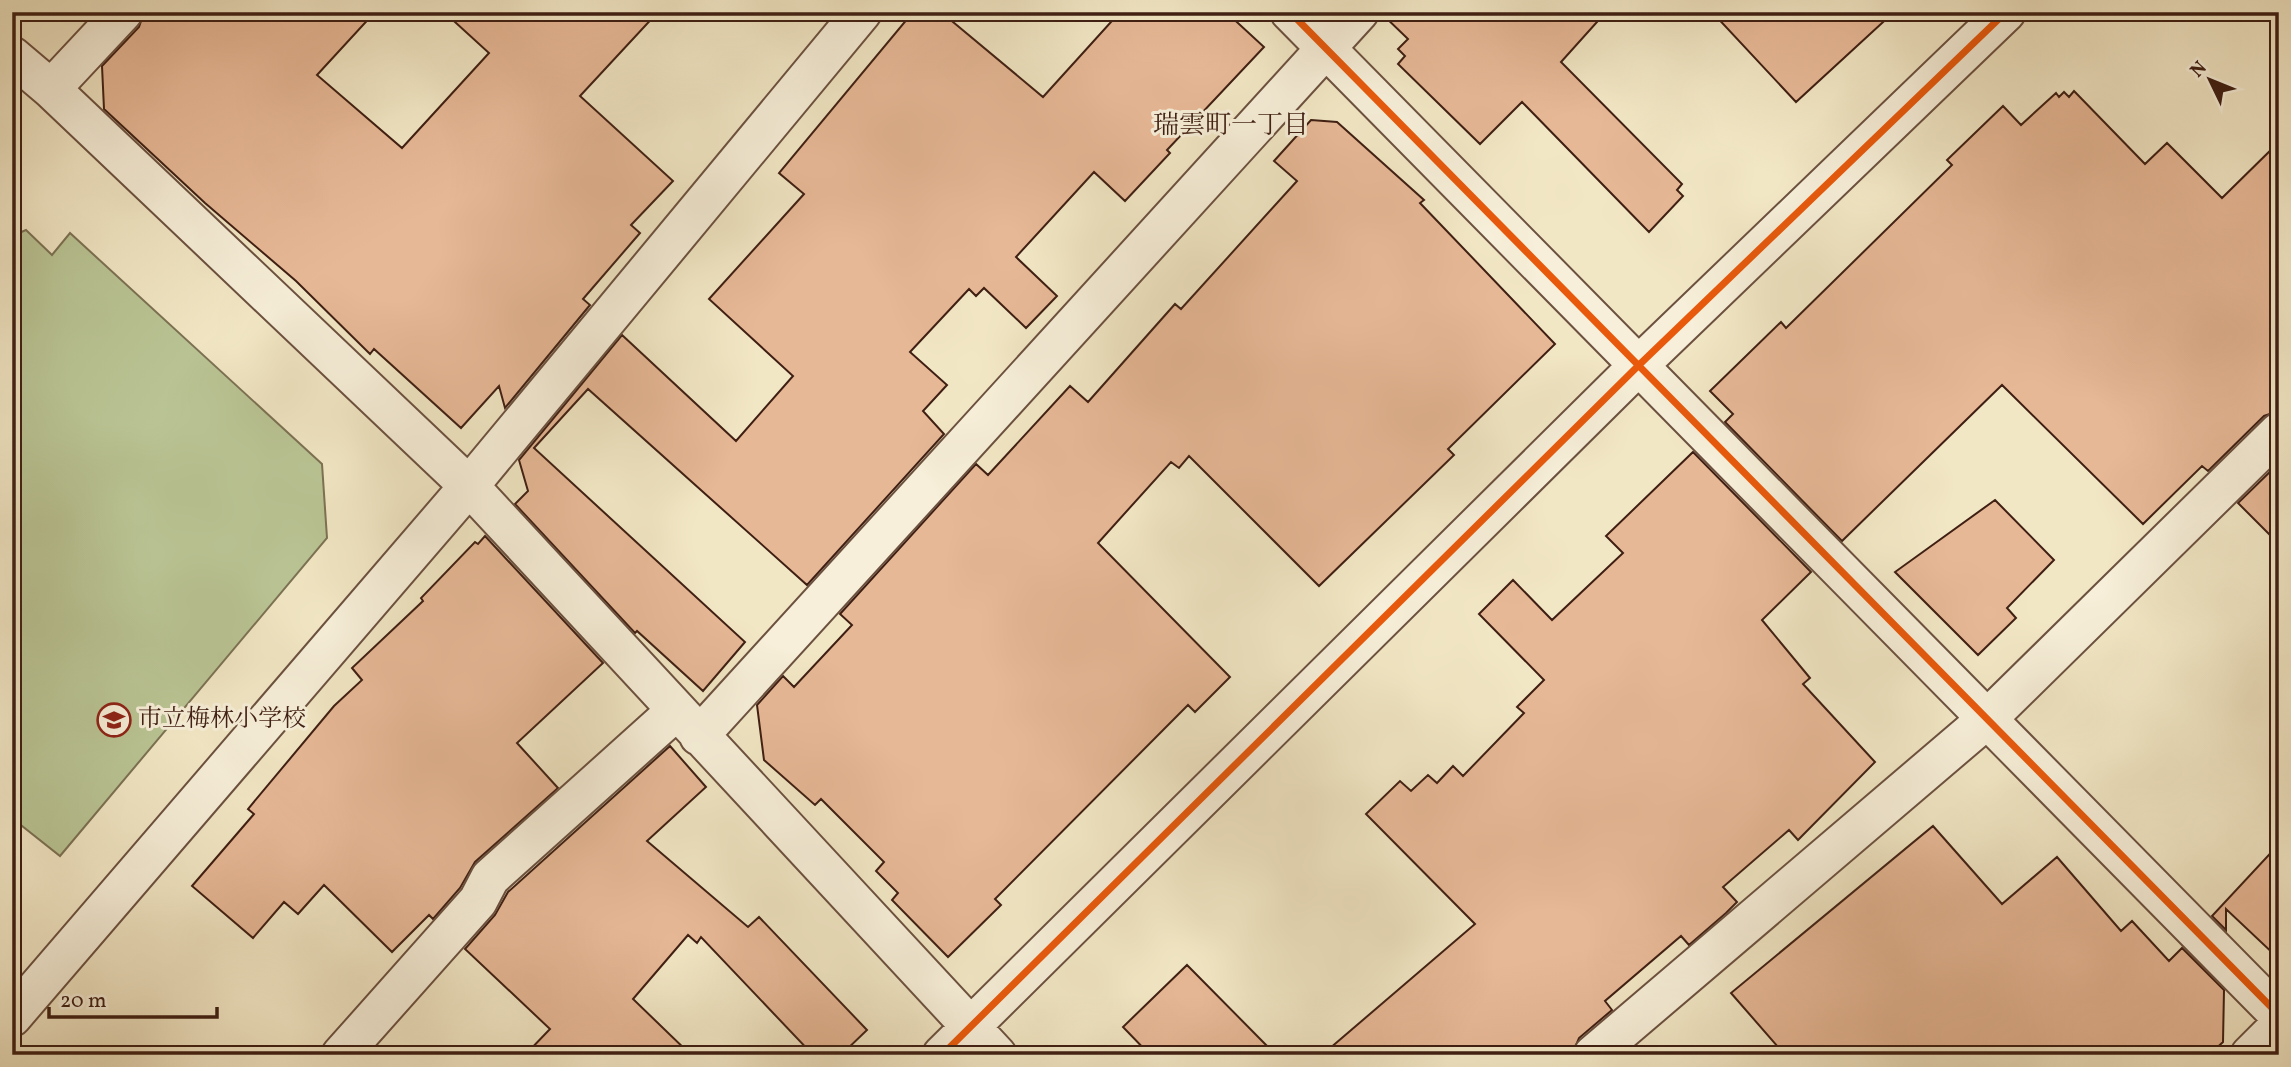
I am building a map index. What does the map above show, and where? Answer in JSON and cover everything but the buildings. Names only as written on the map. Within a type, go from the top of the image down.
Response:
[{"type":"street","points":[[51,89],[123,12]]},
{"type":"street","points":[[12,1017],[469,486],[862,12]]},
{"type":"street","points":[[1290,12],[2279,1016]]},
{"type":"street","points":[[341,1055],[478,901],[489,878],[688,723],[1359,12]]},
{"type":"street","points":[[942,1055],[1639,365],[2006,12]]},
{"type":"street","points":[[12,57],[51,89],[469,486],[997,1055]]},
{"type":"street","points":[[1593,1055],[1987,719],[2279,432]]},
{"type":"street","points":[[2250,1055],[2279,1026]]},
{"type":"green space","name":"市立梅林小学校","points":[[26,230],[52,255],[70,233],[322,464],[327,538],[60,856],[12,818],[12,236]]},
{"type":"cycle path","points":[[1290,12],[2279,1015]]},
{"type":"cycle path","points":[[942,1055],[1639,365],[2006,12]]},
{"type":"place","name":"市立梅林小学校","points":[[114,720]]},
{"type":"district","name":"瑞雲町一丁目","points":[[1231,126]]}]
